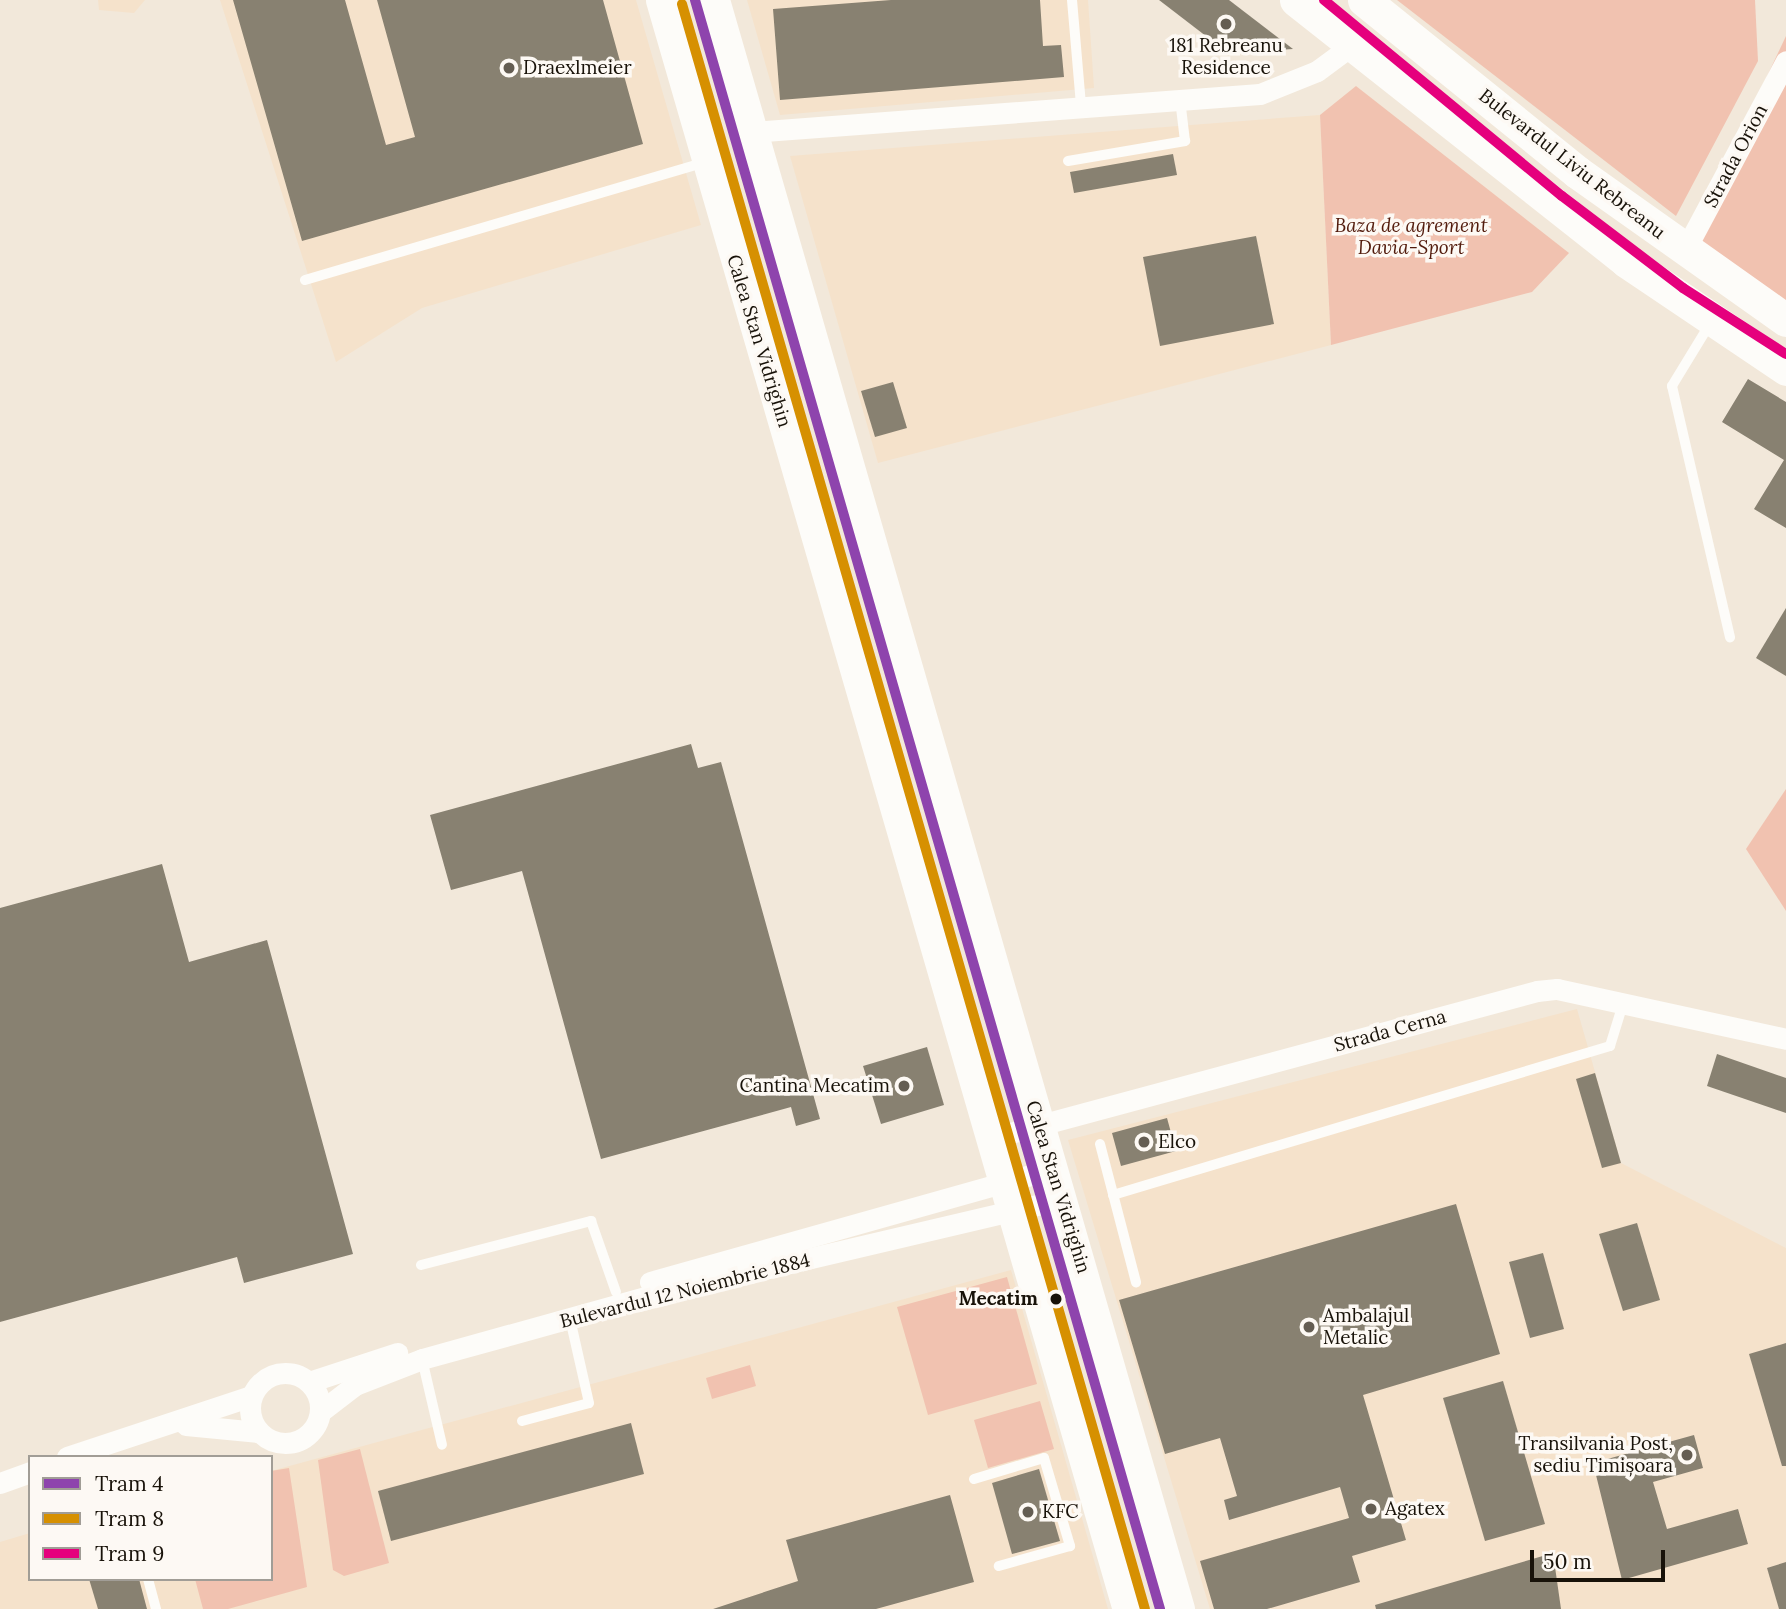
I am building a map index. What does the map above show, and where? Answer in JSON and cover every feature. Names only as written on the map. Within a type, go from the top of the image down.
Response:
[{"type":"main road","name":"Calea Stan Vidrighin","points":[[662,0],[705,162],[996,1137],[1129,1609]]},
{"type":"main road","points":[[1296,0],[1355,43],[1710,322],[1786,369]]},
{"type":"main road","name":"Bulevardul Liviu Rebreanu","points":[[1364,0],[1685,250],[1786,320]]},
{"type":"main road","name":"Calea Stan Vidrighin","points":[[720,7],[752,132],[1178,1609]]},
{"type":"street","points":[[752,132],[1180,99],[1287,86],[1355,43]]},
{"type":"street","name":"Strada Orion","points":[[1685,250],[1786,61]]},
{"type":"street","name":"Strada Cerna","points":[[996,1137],[1537,991],[1557,989],[1784,1034]]},
{"type":"street","name":"Bulevardul 12 Noiembrie 1884","points":[[320,1412],[355,1385],[422,1359],[1057,1184]]},
{"type":"street","name":"Bulevardul 12 Noiembrie 1884","points":[[309,1382],[616,1292],[1013,1197],[1057,1184]]},
{"type":"street","points":[[78,1455],[112,1449],[173,1425],[251,1396],[263,1380],[281,1372],[309,1382],[320,1412],[312,1432],[293,1443],[258,1432],[173,1425]]},
{"type":"street","points":[[251,1396],[258,1432]]},
{"type":"street","points":[[0,1483],[28,1473]]},
{"type":"lane","points":[[1072,0],[1081,106]]},
{"type":"lane","points":[[1068,161],[1185,141],[1180,99]]},
{"type":"lane","points":[[305,280],[705,162]]},
{"type":"lane","points":[[1710,322],[1672,386],[1730,637]]},
{"type":"lane","points":[[1113,1195],[1609,1046],[1623,1004]]},
{"type":"lane","points":[[1100,1143],[1136,1282]]},
{"type":"lane","points":[[421,1265],[591,1221],[616,1292]]},
{"type":"lane","points":[[522,1421],[589,1403],[570,1319]]},
{"type":"lane","points":[[422,1359],[442,1445]]},
{"type":"lane","points":[[974,1479],[1044,1458],[1070,1546],[999,1566]]},
{"type":"lane","points":[[149,1581],[156,1609]]},
{"type":"shaded area","points":[[98,0],[145,0],[134,13],[99,10]]},
{"type":"shaded area","points":[[220,0],[636,0],[701,225],[422,308],[336,362]]},
{"type":"shaded area","points":[[747,0],[1088,0],[1094,88],[780,115]]},
{"type":"shaded area","points":[[1320,115],[1331,345],[878,463],[790,156]]},
{"type":"shaded area","points":[[1577,1009],[1621,1163],[1786,1248],[1786,1609],[1210,1609],[1068,1140]]},
{"type":"shaded area","points":[[1011,1270],[1108,1609],[0,1609],[0,1542],[28,1534],[28,1581],[273,1581],[273,1470]]},
{"type":"green space","points":[[1397,0],[1755,0],[1758,61],[1676,216]]},
{"type":"green space","points":[[1786,36],[1786,305],[1685,250]]},
{"type":"green space","name":"Baza de agrement Davia-Sport","points":[[1356,86],[1569,253],[1532,292],[1331,345],[1320,115]]},
{"type":"green space","points":[[1786,789],[1786,911],[1746,849]]},
{"type":"green space","points":[[1007,1277],[1037,1384],[928,1415],[897,1307]]},
{"type":"green space","points":[[750,1365],[756,1386],[712,1399],[706,1378]]},
{"type":"green space","points":[[1040,1401],[1054,1449],[988,1468],[974,1420]]},
{"type":"green space","points":[[360,1449],[389,1563],[344,1576],[333,1570],[318,1460]]},
{"type":"green space","points":[[289,1468],[307,1587],[228,1609],[203,1609],[196,1581],[273,1581],[273,1471]]},
{"type":"building","name":"Draexlmeier","points":[[233,0],[345,0],[386,145],[415,137],[377,0],[603,0],[643,144],[302,241]]},
{"type":"building","points":[[891,0],[1040,0],[1043,46],[1061,45],[1064,77],[780,100],[773,9]]},
{"type":"building","name":"181 Rebreanu Residence","points":[[1159,0],[1229,0],[1293,49],[1228,53]]},
{"type":"building","points":[[1173,154],[1177,175],[1074,193],[1070,172]]},
{"type":"building","points":[[1256,236],[1274,324],[1160,346],[1143,257]]},
{"type":"building","points":[[1748,379],[1786,402],[1786,528],[1754,509],[1784,460],[1722,422]]},
{"type":"building","points":[[893,382],[907,428],[875,437],[861,391]]},
{"type":"building","points":[[1786,608],[1786,676],[1756,658]]},
{"type":"building","points":[[691,744],[698,768],[721,762],[820,1119],[796,1126],[791,1107],[601,1159],[522,871],[451,890],[430,815]]},
{"type":"building","points":[[162,864],[189,962],[267,940],[353,1254],[244,1283],[237,1257],[0,1322],[0,908]]},
{"type":"building","name":"Cantina Mecatim","points":[[927,1047],[944,1105],[881,1124],[863,1066]]},
{"type":"building","points":[[1717,1054],[1786,1078],[1786,1113],[1707,1086]]},
{"type":"building","points":[[1595,1073],[1621,1163],[1602,1168],[1576,1079]]},
{"type":"building","name":"Elco","points":[[1167,1118],[1176,1151],[1121,1166],[1112,1133]]},
{"type":"building","name":"Ambalajul Metalic","points":[[1456,1204],[1500,1354],[1363,1395],[1406,1540],[1352,1556],[1360,1582],[1267,1609],[1214,1609],[1200,1561],[1349,1518],[1340,1487],[1229,1520],[1224,1500],[1237,1496],[1220,1438],[1165,1454],[1119,1300]]},
{"type":"building","points":[[1637,1223],[1660,1300],[1623,1311],[1599,1234]]},
{"type":"building","points":[[1543,1253],[1564,1329],[1530,1338],[1509,1262]]},
{"type":"building","points":[[1786,1343],[1786,1466],[1782,1466],[1749,1354]]},
{"type":"building","points":[[1503,1381],[1545,1524],[1485,1541],[1443,1398]]},
{"type":"building","points":[[631,1423],[644,1474],[391,1541],[378,1491]]},
{"type":"building","points":[[1694,1435],[1703,1468],[1653,1482],[1667,1529],[1738,1509],[1748,1544],[1622,1580],[1593,1463]]},
{"type":"building","name":"KFC","points":[[1039,1469],[1060,1541],[1012,1554],[992,1483]]},
{"type":"building","points":[[950,1495],[974,1582],[876,1609],[713,1609],[798,1581],[786,1540]]},
{"type":"building","points":[[1553,1553],[1561,1609],[1376,1609],[1375,1605]]},
{"type":"building","points":[[1786,1562],[1786,1609],[1779,1609],[1767,1568]]},
{"type":"building","points":[[90,1581],[140,1581],[147,1609],[98,1609]]},
{"type":"tram line","name":"4","points":[[695,0],[1160,1609]]},
{"type":"tram line","name":"9","points":[[1324,0],[1562,196],[1683,288],[1786,354]]},
{"type":"tram line","name":"8","points":[[682,4],[1145,1609]]},
{"type":"place","name":"181 Rebreanu Residence","points":[[1226,24]]},
{"type":"place","name":"Draexlmeier","points":[[509,68]]},
{"type":"place","name":"Cantina Mecatim","points":[[904,1086]]},
{"type":"place","name":"Elco","points":[[1144,1142]]},
{"type":"place","name":"Mecatim","points":[[1056,1299]]},
{"type":"place","name":"Ambalajul Metalic","points":[[1309,1327]]},
{"type":"place","name":"Transilvania Post, sediu Timișoara","points":[[1687,1455]]},
{"type":"place","name":"Agatex","points":[[1371,1509]]},
{"type":"place","name":"KFC","points":[[1028,1512]]}]
